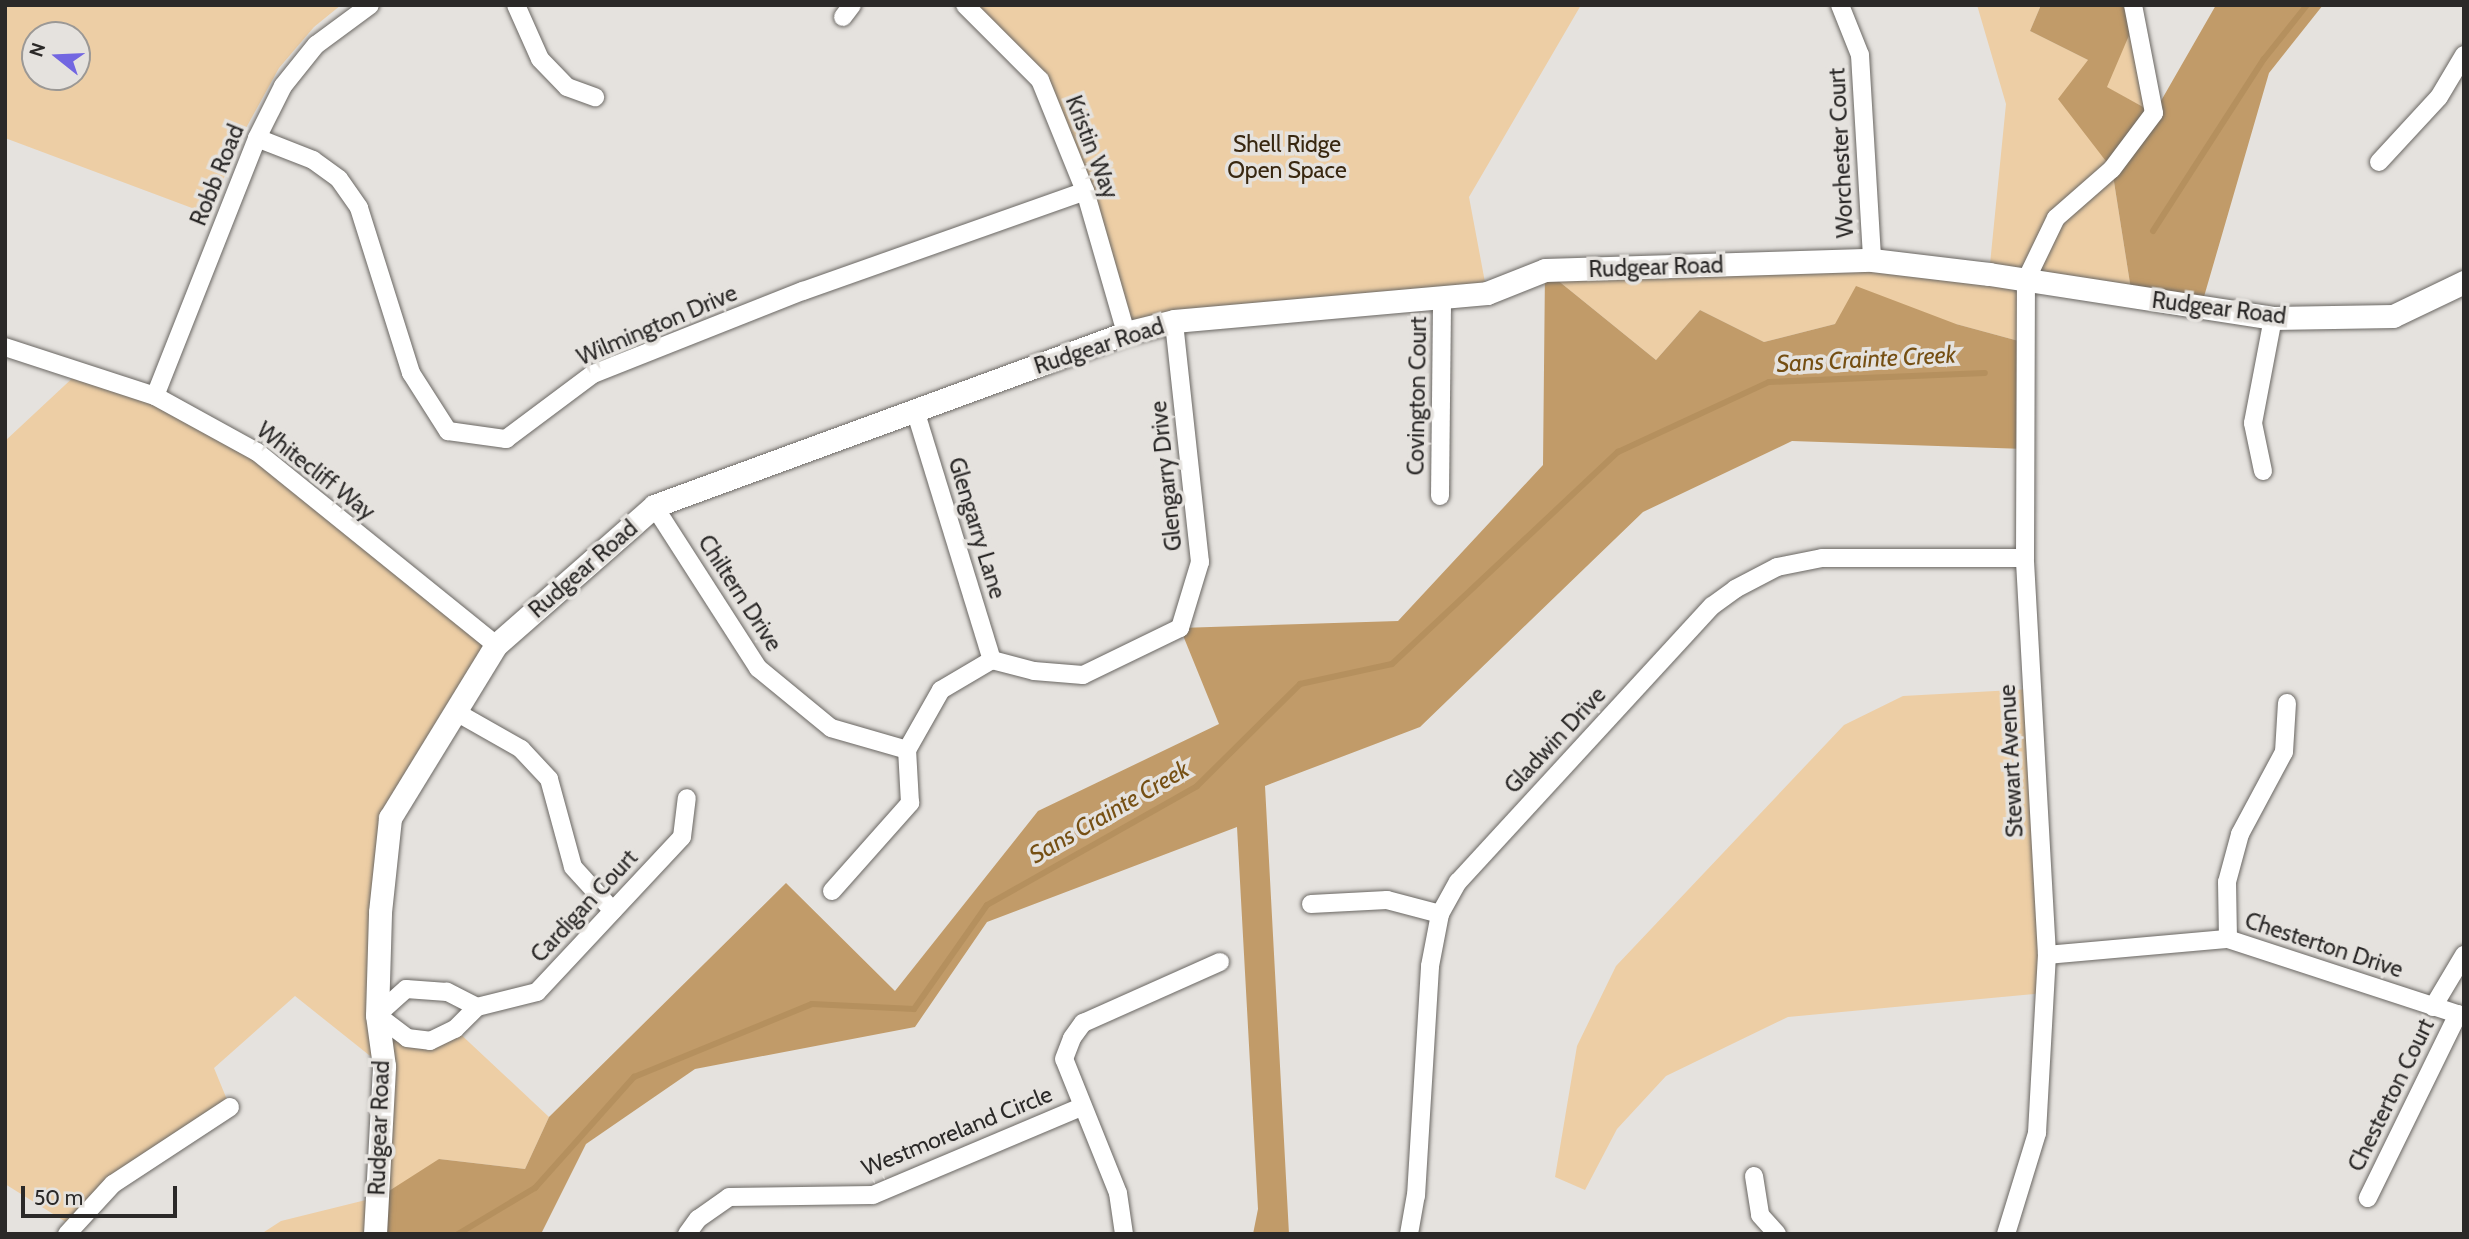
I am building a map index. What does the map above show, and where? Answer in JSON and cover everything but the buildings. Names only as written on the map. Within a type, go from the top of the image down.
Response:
[{"type":"street","name":"Robb Road","points":[[155,396],[257,138],[283,86],[316,45],[370,5]]},
{"type":"street","points":[[516,5],[540,59],[567,87],[595,97]]},
{"type":"street","name":"Kristin Way","points":[[965,5],[1040,80],[1085,191],[1126,333]]},
{"type":"street","name":"Worchester Court","points":[[1840,5],[1860,55],[1872,260]]},
{"type":"street","points":[[2026,280],[2056,218],[2112,169],[2154,113],[2133,5]]},
{"type":"street","points":[[2379,162],[2439,97],[2464,55]]},
{"type":"street","name":"Wilmington Drive","points":[[257,138],[313,160],[339,179],[359,208],[411,373],[448,431],[506,439],[593,374],[803,291],[1085,191]]},
{"type":"street","name":"Rudgear Road","points":[[375,1234],[384,1066],[377,1015],[380,912],[390,818],[496,645],[654,506],[1126,333],[1174,321],[1487,293],[1545,270],[1872,260],[2026,280],[2273,318],[2393,316],[2464,282]]},
{"type":"street","name":"Stewart Avenue","points":[[2006,1234],[2037,1133],[2047,955],[2025,558],[2026,280]]},
{"type":"street","name":"Covington Court","points":[[1440,496],[1442,296]]},
{"type":"street","points":[[2263,471],[2253,423],[2273,318]]},
{"type":"street","name":"Glengarry Drive","points":[[992,660],[1034,671],[1083,675],[1180,628],[1200,562],[1174,321]]},
{"type":"street","name":"Whitecliff Way","points":[[5,347],[155,396],[257,452],[496,645]]},
{"type":"street","name":"Glengarry Lane","points":[[915,410],[992,660]]},
{"type":"street","name":"Chiltern Drive","points":[[654,506],[758,668],[831,728],[907,750]]},
{"type":"street","name":"Gladwin Drive","points":[[1409,1234],[1416,1196],[1430,966],[1440,914],[1458,882],[1712,606],[1735,589],[1777,567],[1822,558],[2025,558]]},
{"type":"street","points":[[832,891],[910,803],[907,750],[941,690],[992,660]]},
{"type":"street","points":[[2228,939],[2227,882],[2240,834],[2284,752],[2287,703]]},
{"type":"street","points":[[456,712],[521,749],[549,779],[573,867],[613,911]]},
{"type":"street","name":"Cardigan Court","points":[[377,1015],[407,1038],[430,1041],[454,1029],[477,1007],[537,992],[682,837],[687,798]]},
{"type":"street","points":[[1311,904],[1387,900],[1440,914]]},
{"type":"street","name":"Chesterton Drive","points":[[2047,955],[2228,939],[2458,1014]]},
{"type":"street","points":[[2433,1007],[2464,955]]},
{"type":"street","points":[[1082,1107],[1064,1059],[1072,1038],[1083,1023],[1220,962]]},
{"type":"street","points":[[377,1015],[406,989],[447,992],[477,1007]]},
{"type":"street","name":"Chesterton Court","points":[[2368,1198],[2458,1014]]},
{"type":"street","points":[[67,1234],[113,1184],[230,1107]]},
{"type":"street","name":"Westmoreland Circle","points":[[687,1234],[698,1219],[729,1197],[873,1195],[1082,1107],[1118,1193],[1124,1234]]},
{"type":"street","points":[[1754,1176],[1760,1215],[1777,1234]]},
{"type":"green space","points":[[5,5],[341,5],[314,27],[279,68],[246,128],[208,214],[5,138]]},
{"type":"green space","name":"Shell Ridge Open Space","points":[[965,5],[1581,5],[1469,197],[1487,293],[1126,333],[1040,80]]},
{"type":"green space","points":[[1977,5],[2041,5],[2030,31],[2088,60],[2112,169],[2132,296],[2026,280],[2026,343],[1956,324],[1835,324],[1764,342],[1700,310],[1656,360],[1545,270],[1872,260],[1989,274],[2006,104]]},
{"type":"green space","points":[[2121,5],[2133,5],[2154,113],[2106,87],[2135,19]]},
{"type":"green space","points":[[79,372],[155,396],[257,452],[496,645],[390,818],[377,1015],[407,1038],[455,1029],[549,1117],[525,1169],[439,1159],[375,1234],[261,1234],[281,1221],[378,1197],[384,1067],[295,996],[214,1068],[230,1107],[113,1184],[74,1227],[5,1184],[5,441]]},
{"type":"green space","points":[[2032,689],[2045,993],[1788,1017],[1666,1076],[1617,1129],[1585,1190],[1555,1177],[1577,1046],[1616,966],[1844,725],[1903,696]]},
{"type":"shaded area","points":[[2041,5],[2121,5],[2136,19],[2107,87],[2154,113],[2216,5],[2323,5],[2269,73],[2201,307],[2132,296],[2112,169],[2058,99],[2088,60],[2030,31]]},
{"type":"shaded area","points":[[1545,270],[1656,360],[1700,310],[1764,342],[1835,324],[1856,286],[1956,324],[2026,343],[2025,449],[1792,441],[1643,512],[1420,727],[1265,786],[1289,1234],[1253,1234],[1258,1209],[1237,827],[987,922],[915,1027],[695,1069],[586,1144],[541,1234],[375,1234],[378,1198],[439,1159],[525,1169],[549,1117],[786,883],[895,991],[1038,811],[1219,724],[1180,628],[1398,621],[1543,465]]},
{"type":"waterway","name":"Sans Crainte Creek","points":[[2153,231],[2264,59],[2307,5]]},
{"type":"waterway","name":"Sans Crainte Creek","points":[[458,1234],[535,1188],[634,1077],[812,1004],[914,1009],[987,905],[1197,786],[1300,684],[1392,664],[1618,452],[1769,382],[1985,373]]}]
